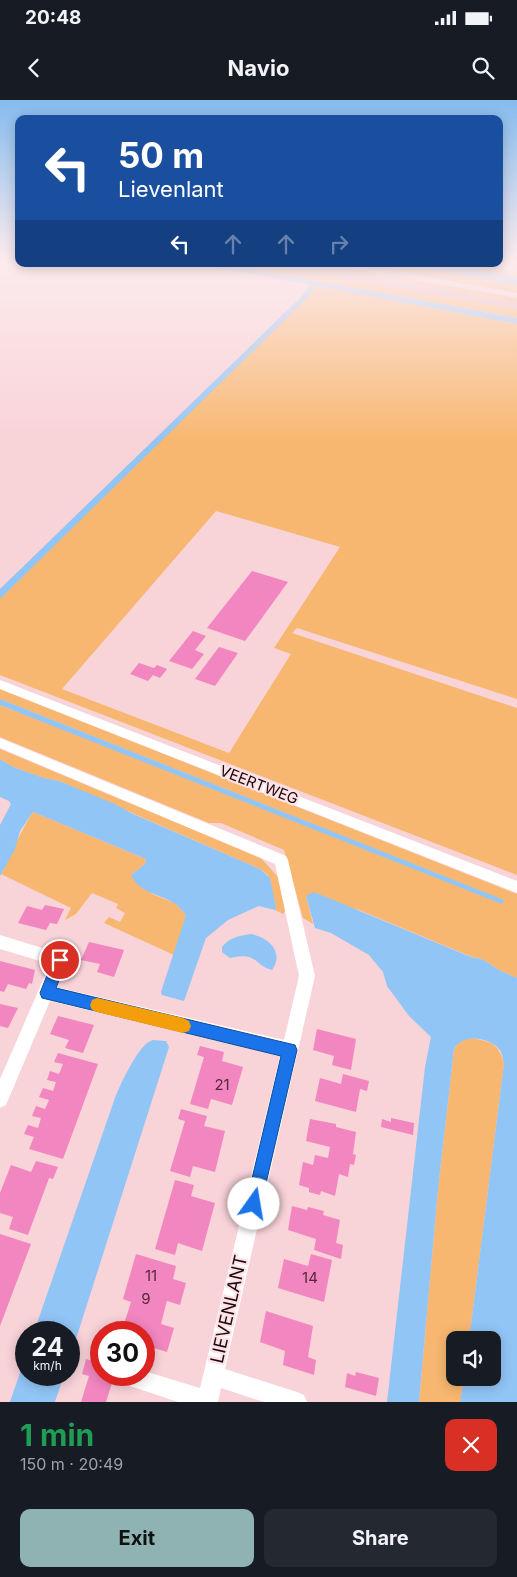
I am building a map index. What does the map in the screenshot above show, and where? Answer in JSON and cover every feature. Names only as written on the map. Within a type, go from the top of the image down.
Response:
[{"type":"street","name":"VEERTWEG","points":[[0,684],[517,887]]},
{"type":"street","name":"LIEVENLANT","points":[[0,743],[281,860],[307,976],[214,1376],[207,1402],[155,1385]]},
{"type":"street","points":[[0,942],[60,960],[0,1099]]},
{"type":"street","points":[[47,993],[290,1050]]},
{"type":"street","points":[[0,1082],[16,1061]]},
{"type":"street","name":"LIEVENLANT","points":[[214,1376],[297,1402]]},
{"type":"shaded area","points":[[281,320],[495,320],[517,324],[517,699],[297,628],[292,633],[517,708],[517,875],[0,675],[0,590]],"holes":[[[216,511],[340,547],[274,648],[291,654],[229,753],[62,689]]]},
{"type":"shaded area","points":[[0,689],[517,894],[517,978],[499,970],[482,959],[472,957],[359,910],[306,896],[313,924],[303,918],[284,850],[221,823],[209,823],[0,737],[0,705],[503,900],[0,699]]},
{"type":"shaded area","points":[[0,749],[261,858],[278,877],[286,909],[283,914],[275,910],[268,875],[260,869],[59,781],[13,767],[0,759]]},
{"type":"shaded area","points":[[33,812],[146,859],[145,864],[131,875],[152,894],[175,903],[186,915],[174,955],[104,923],[109,917],[120,922],[125,913],[116,908],[118,904],[92,893],[76,914],[65,920],[71,908],[1,874]]},
{"type":"shaded area","points":[[470,1038],[493,1044],[502,1057],[504,1064],[470,1331],[446,1331],[446,1386],[463,1386],[460,1402],[419,1402],[438,1189],[454,1049],[461,1040]]},
{"type":"water","points":[[278,320],[285,320],[0,599],[0,589]]},
{"type":"water","points":[[495,320],[517,320],[517,324]]},
{"type":"water","points":[[0,699],[504,900],[502,904],[0,705]]},
{"type":"water","points":[[0,759],[13,767],[59,781],[115,804],[131,813],[260,869],[270,878],[275,910],[259,906],[228,920],[206,938],[184,1001],[162,995],[161,992],[186,915],[174,903],[144,889],[135,881],[131,875],[145,864],[146,859],[33,812],[20,831],[15,849],[0,876],[0,825],[11,804],[0,797]]},
{"type":"water","points":[[314,892],[471,957],[482,959],[499,970],[517,978],[517,1402],[460,1402],[463,1386],[501,1386],[501,1331],[470,1331],[504,1064],[502,1054],[494,1045],[476,1038],[463,1041],[454,1049],[438,1189],[419,1402],[387,1402],[425,1067],[431,1037],[409,1016],[387,986],[383,972],[369,955],[331,933],[315,928],[306,896]]},
{"type":"water","points":[[251,934],[269,942],[276,951],[276,963],[272,970],[246,956],[230,958],[222,952],[222,947],[228,941],[239,936]]},
{"type":"water","points":[[153,1040],[166,1041],[169,1047],[80,1326],[80,1321],[38,1321],[116,1095],[137,1055]]},
{"type":"water","points":[[15,1386],[60,1386],[55,1402],[10,1402]]},
{"type":"building","points":[[252,571],[288,582],[245,641],[207,628]]},
{"type":"building","points":[[193,631],[206,636],[195,650],[204,654],[192,669],[169,661]]},
{"type":"building","points":[[219,647],[238,653],[215,686],[195,679]]},
{"type":"building","points":[[139,663],[154,668],[157,665],[167,669],[160,678],[153,675],[148,681],[130,674]]},
{"type":"building","points":[[45,905],[64,909],[57,924],[50,923],[46,930],[18,923],[27,906],[42,910]]},
{"type":"building","points":[[89,942],[124,950],[114,977],[97,972],[100,964],[81,960]]},
{"type":"building","points":[[0,961],[35,970],[32,984],[29,983],[26,989],[8,984],[4,992],[0,991]]},
{"type":"building","points":[[0,1004],[18,1008],[8,1028],[0,1026]]},
{"type":"building","points":[[58,1016],[94,1025],[83,1053],[65,1048],[69,1040],[50,1034]]},
{"type":"building","points":[[317,1029],[356,1039],[351,1070],[332,1065],[334,1056],[313,1050]]},
{"type":"building","points":[[200,1046],[224,1052],[222,1061],[243,1067],[232,1105],[211,1099],[208,1109],[190,1104],[204,1057],[197,1055]]},
{"type":"building","points":[[58,1053],[98,1064],[63,1159],[29,1149],[34,1137],[24,1134],[28,1125],[38,1128],[41,1118],[32,1116],[36,1106],[45,1109],[49,1100],[39,1097],[43,1088],[53,1091],[56,1082],[47,1080],[50,1071],[59,1074],[63,1064],[54,1062]]},
{"type":"building","points":[[343,1074],[369,1081],[367,1091],[360,1089],[356,1112],[315,1101],[320,1078],[341,1084]]},
{"type":"building","points":[[181,1109],[207,1116],[204,1126],[225,1131],[215,1172],[193,1166],[190,1177],[170,1171],[185,1121],[178,1119]]},
{"type":"building","points":[[391,1118],[414,1123],[413,1135],[381,1127],[382,1119],[391,1122]]},
{"type":"building","points":[[310,1119],[336,1124],[336,1127],[356,1132],[353,1154],[356,1155],[354,1165],[350,1164],[348,1177],[339,1174],[335,1196],[321,1191],[320,1195],[309,1192],[309,1188],[299,1185],[303,1162],[313,1165],[315,1155],[328,1158],[330,1147],[306,1141]]},
{"type":"building","points":[[36,1161],[58,1167],[53,1179],[49,1178],[28,1235],[9,1229],[13,1217],[0,1213],[0,1193],[11,1165],[31,1172]]},
{"type":"building","points":[[175,1180],[194,1185],[191,1196],[215,1203],[202,1251],[178,1243],[175,1255],[155,1249]]},
{"type":"building","points":[[292,1206],[307,1210],[308,1207],[324,1211],[323,1215],[340,1220],[336,1243],[343,1245],[341,1259],[314,1250],[316,1239],[288,1230]]},
{"type":"building","points":[[0,1234],[31,1244],[0,1326]]},
{"type":"building","points":[[136,1254],[176,1266],[173,1279],[186,1283],[180,1305],[167,1301],[161,1324],[174,1328],[167,1352],[155,1348],[155,1321],[125,1321],[131,1302],[123,1299]]},
{"type":"building","points":[[311,1254],[332,1260],[324,1302],[278,1288],[284,1259],[308,1266]]},
{"type":"building","points":[[266,1311],[313,1326],[308,1357],[316,1360],[314,1375],[283,1365],[285,1351],[260,1342]]},
{"type":"building","points":[[86,1359],[90,1360],[90,1386],[111,1386],[106,1402],[81,1402],[89,1376],[82,1374]]},
{"type":"building","points":[[356,1372],[379,1378],[376,1396],[345,1387],[347,1373],[355,1376]]},
{"type":"slow traffic","points":[[97,1005],[183,1026]]},
{"type":"route","points":[[60,960],[47,993],[290,1050],[254,1204]]}]
